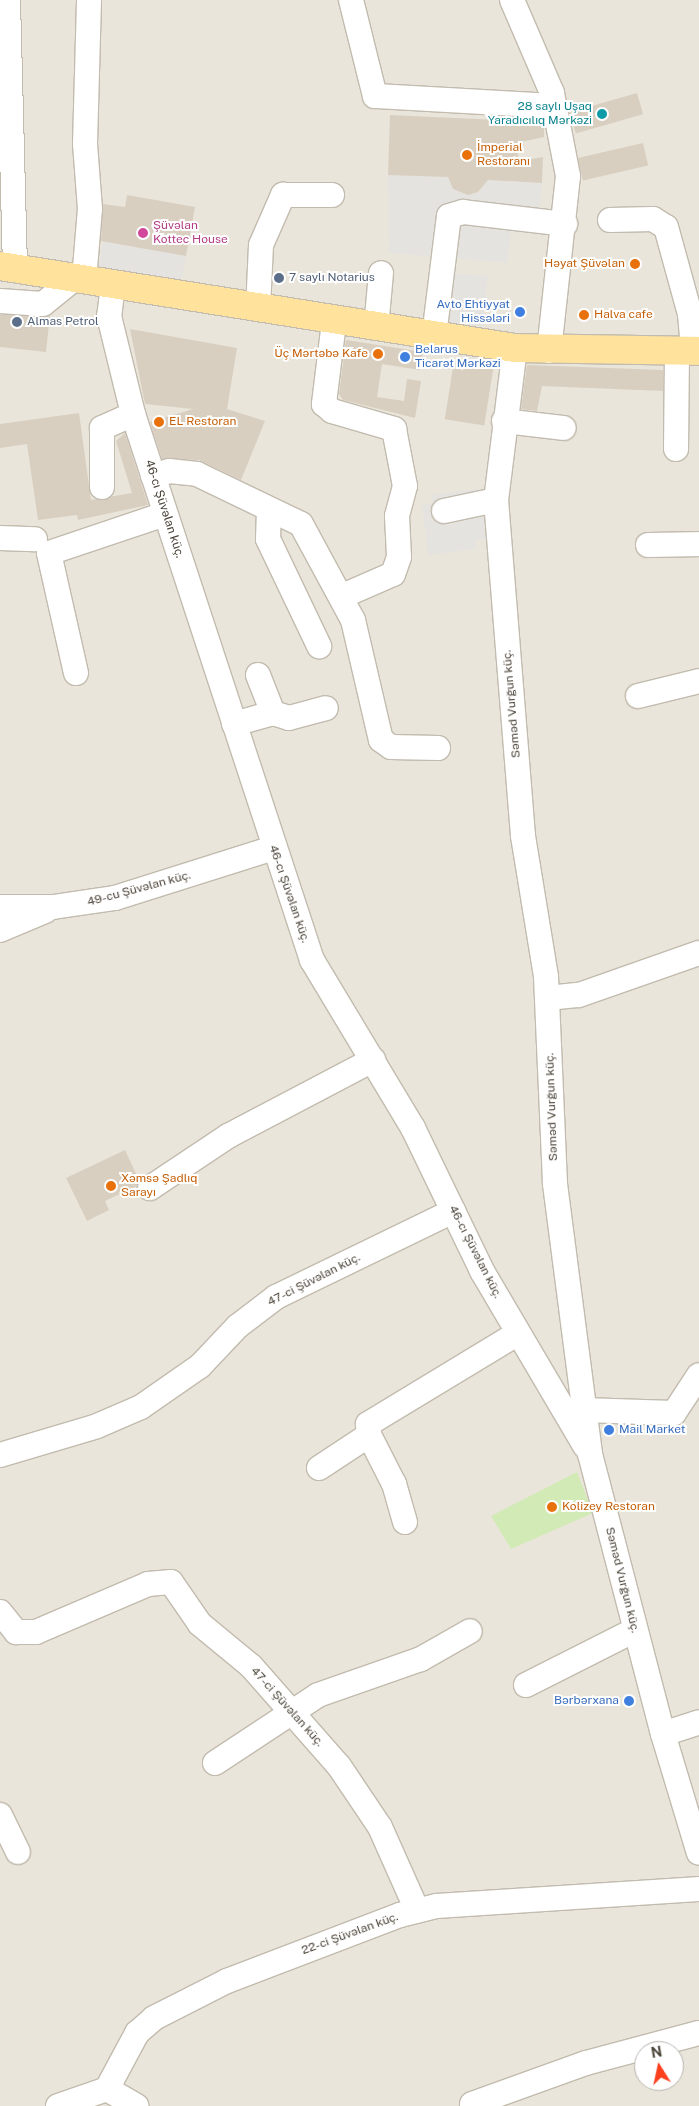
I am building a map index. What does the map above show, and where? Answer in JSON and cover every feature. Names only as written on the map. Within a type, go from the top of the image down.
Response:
[{"type":"main road","points":[[8,267],[334,322],[515,348],[549,351],[690,351]]},
{"type":"street","points":[[8,0],[5,132],[8,267]]},
{"type":"street","points":[[0,301],[43,304],[80,279],[90,209],[85,144],[89,0]]},
{"type":"street","points":[[351,0],[375,96],[555,106]]},
{"type":"street","points":[[512,0],[555,106],[568,176],[565,224],[549,351]]},
{"type":"street","points":[[258,309],[261,245],[283,195],[332,195]]},
{"type":"street","points":[[434,336],[449,216],[463,212],[565,224]]},
{"type":"street","points":[[610,220],[653,219],[666,227],[690,314],[690,351],[676,448]]},
{"type":"street","points":[[376,328],[381,273]]},
{"type":"street","name":"46-cı Şüvəlan küç.","points":[[113,285],[109,316],[133,414],[274,848],[316,971],[373,1060],[423,1146],[453,1211],[518,1333],[590,1454]]},
{"type":"street","points":[[334,322],[324,404],[355,419],[394,430],[405,486],[397,516],[399,557],[393,574],[343,596]]},
{"type":"street","name":"Səməd Vurğun küç.","points":[[515,348],[504,421],[496,500],[523,836],[548,998],[555,1184],[578,1377],[590,1454],[663,1734],[699,1852]]},
{"type":"street","points":[[102,487],[102,428],[133,414]]},
{"type":"street","points":[[504,421],[564,428]]},
{"type":"street","points":[[153,476],[169,471],[197,474],[305,529],[343,596],[360,639],[380,740],[391,747],[438,748]]},
{"type":"street","points":[[444,511],[496,500]]},
{"type":"street","points":[[269,510],[268,539],[319,646]]},
{"type":"street","points":[[76,673],[49,553],[165,514]]},
{"type":"street","points":[[0,538],[36,539]]},
{"type":"street","points":[[648,545],[699,544]]},
{"type":"street","points":[[258,676],[273,713]]},
{"type":"street","points":[[638,696],[699,681]]},
{"type":"street","points":[[234,724],[273,713],[289,718],[326,708]]},
{"type":"street","name":"49-cu Şüvəlan küç.","points":[[0,907],[53,907],[124,895],[274,848]]},
{"type":"street","points":[[0,930],[53,907]]},
{"type":"street","points":[[548,998],[579,995],[699,953]]},
{"type":"street","points":[[150,1188],[228,1136],[373,1060]]},
{"type":"street","name":"47-ci Şüvəlan küç.","points":[[0,1455],[97,1426],[141,1407],[200,1366],[238,1326],[276,1297],[453,1211]]},
{"type":"street","points":[[405,1522],[394,1484],[368,1435],[371,1420],[518,1333]]},
{"type":"street","points":[[583,1410],[674,1413],[681,1408],[699,1375]]},
{"type":"street","points":[[548,1386],[578,1377]]},
{"type":"street","points":[[319,1468],[368,1435]]},
{"type":"street","name":"47-ci Şüvəlan küç.","points":[[0,1612],[16,1632],[36,1632],[148,1584],[171,1582],[200,1624],[251,1666],[367,1804],[417,1910]]},
{"type":"street","points":[[526,1685],[635,1630]]},
{"type":"street","points":[[215,1762],[318,1695],[421,1659],[470,1631]]},
{"type":"street","points":[[663,1734],[699,1722]]},
{"type":"street","points":[[0,1814],[18,1852]]},
{"type":"street","name":"22-ci Şüvəlan küç.","points":[[108,2089],[137,2033],[154,2018],[234,1978],[417,1910],[699,1889]]},
{"type":"street","points":[[472,2104],[586,2063],[699,2033]]},
{"type":"street","points":[[58,2106],[108,2089],[136,2106]]},
{"type":"shaded area","points":[[0,0],[699,0],[699,2106],[0,2106]]},
{"type":"shaded area","points":[[388,175],[448,177],[453,189],[468,195],[479,192],[486,180],[542,183],[539,214],[514,213],[507,263],[389,253]]},
{"type":"shaded area","points":[[103,241],[186,256],[181,285],[98,271]]},
{"type":"shaded area","points":[[447,272],[488,276],[483,326],[442,322]]},
{"type":"shaded area","points":[[487,488],[492,539],[476,540],[476,549],[428,555],[422,505],[433,503],[431,495]]},
{"type":"green space","points":[[577,1472],[593,1513],[511,1549],[491,1516]]},
{"type":"building","points":[[637,93],[643,114],[576,133],[570,112]]},
{"type":"building","points":[[390,115],[544,122],[544,137],[516,143],[519,161],[543,157],[542,183],[488,180],[478,192],[468,195],[453,189],[448,177],[388,175]]},
{"type":"building","points":[[643,143],[648,165],[583,180],[578,158]]},
{"type":"building","points":[[127,195],[195,207],[186,256],[101,241],[103,204],[125,207]]},
{"type":"building","points":[[0,315],[50,315],[46,352],[0,347]]},
{"type":"building","points":[[130,329],[237,348],[227,409],[265,421],[241,480],[199,460],[162,459],[150,422],[193,409],[145,404]]},
{"type":"building","points":[[346,340],[423,352],[420,370],[382,364],[377,397],[404,401],[407,379],[421,381],[415,418],[343,400],[339,394]]},
{"type":"building","points":[[454,361],[494,367],[484,426],[445,419]]},
{"type":"building","points":[[527,365],[663,370],[663,391],[542,386],[537,411],[521,409]]},
{"type":"building","points":[[79,413],[91,500],[132,493],[116,441],[125,433],[148,505],[78,520],[77,515],[38,520],[27,444],[0,448],[0,424]]},
{"type":"building","points":[[125,1150],[139,1180],[137,1186],[105,1201],[109,1210],[87,1221],[66,1178]]},
{"type":"place","name":"28 saylı Uşaq Yaradıcılıq Mərkəzi","points":[[602,114]]},
{"type":"place","name":"İmperial Restoranı","points":[[467,155]]},
{"type":"place","name":"Şüvəlan Kottec House","points":[[143,233]]},
{"type":"place","name":"Həyat Şüvəlan","points":[[635,264]]},
{"type":"place","name":"7 saylı Notarius","points":[[279,278]]},
{"type":"place","name":"Avto Ehtiyyat Hissələri","points":[[520,312]]},
{"type":"place","name":"Halva cafe","points":[[584,315]]},
{"type":"place","name":"Almas Petrol","points":[[17,322]]},
{"type":"place","name":"Üç Mərtəbə Kafe","points":[[378,354]]},
{"type":"place","name":"Belarus Ticarət Mərkəzi","points":[[405,357]]},
{"type":"place","name":"EL Restoran","points":[[159,422]]},
{"type":"place","name":"Xəmsə Şadlıq Sarayı","points":[[111,1186]]},
{"type":"place","name":"Mail Market","points":[[609,1430]]},
{"type":"place","name":"Kolizey Restoran","points":[[552,1507]]},
{"type":"place","name":"Bərbərxana","points":[[629,1701]]}]
